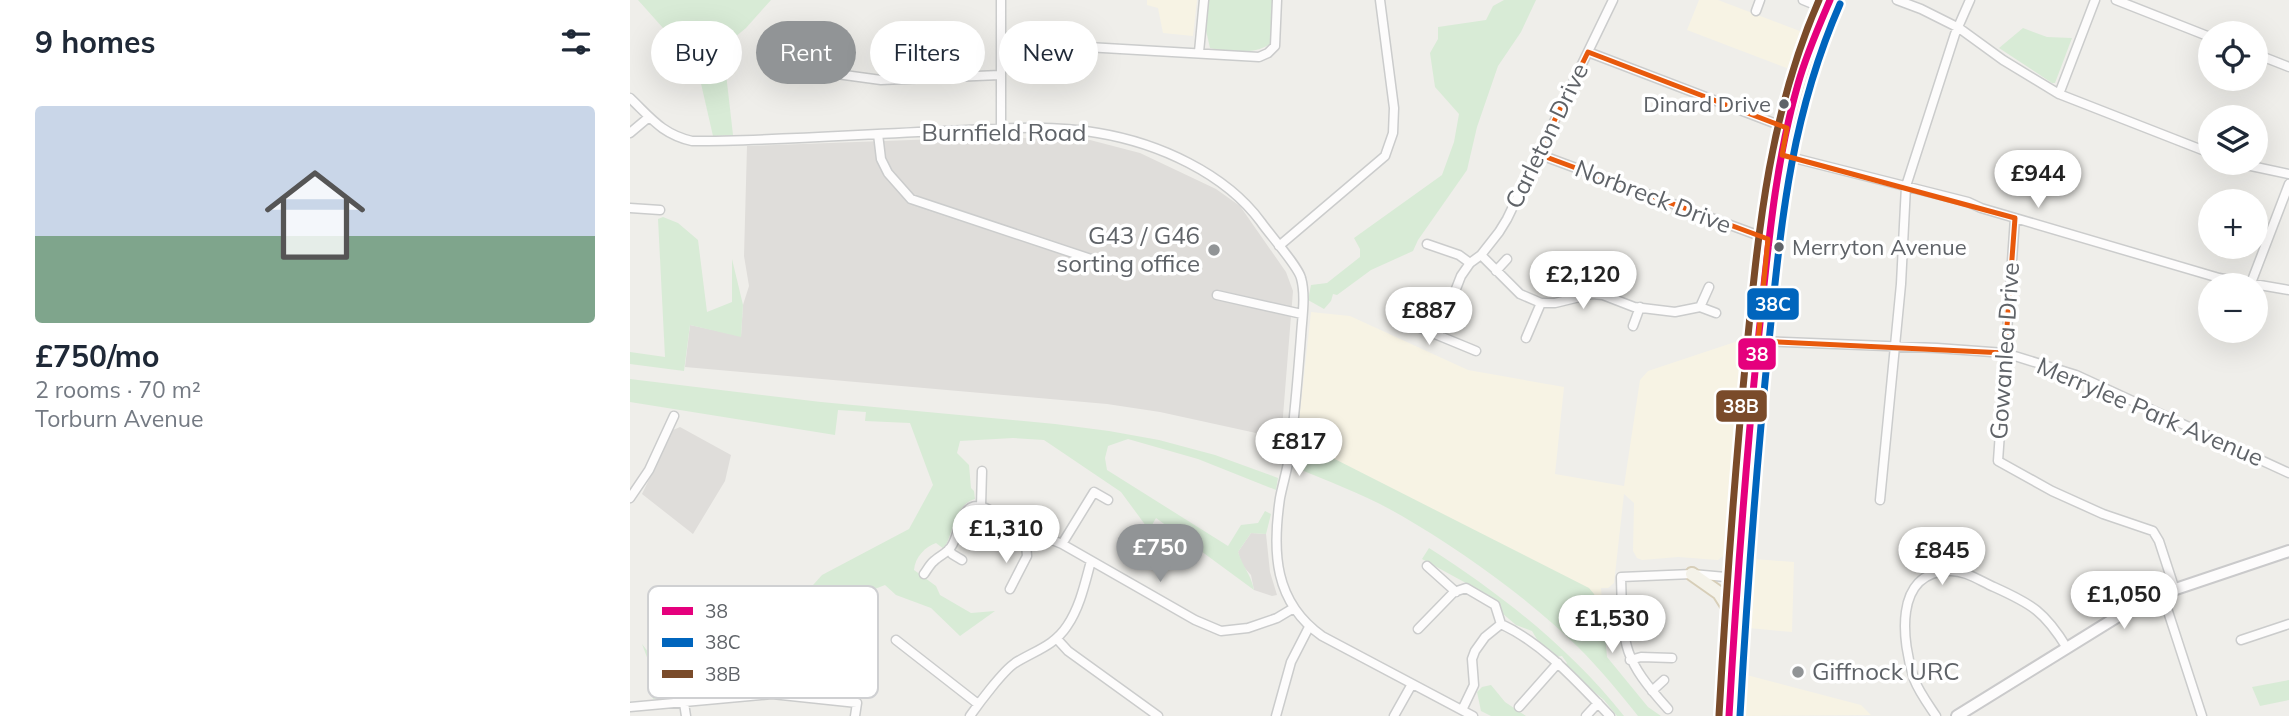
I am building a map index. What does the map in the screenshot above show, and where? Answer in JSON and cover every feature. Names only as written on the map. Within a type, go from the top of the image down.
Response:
[{"type":"main road","points":[[1729,716],[1737,578],[1768,240],[1787,128],[1802,75],[1828,4]]},
{"type":"main road","points":[[1692,574],[1719,593],[1735,618]]},
{"type":"street","points":[[1001,0],[1001,21]]},
{"type":"street","points":[[1199,52],[1204,0]]},
{"type":"street","points":[[1098,47],[1259,57],[1275,46],[1277,0]]},
{"type":"street","points":[[1279,246],[1385,156],[1393,133],[1394,108],[1380,0]]},
{"type":"street","name":"Carleton Drive","points":[[1438,335],[1461,276],[1507,219],[1613,0]]},
{"type":"street","points":[[1756,11],[1760,0]]},
{"type":"street","points":[[1803,0],[1828,4]]},
{"type":"street","points":[[1897,0],[1958,28],[2012,66],[2059,94],[2198,148]]},
{"type":"street","points":[[1880,500],[1901,284],[1906,186],[1958,28],[1970,0]]},
{"type":"street","points":[[2059,94],[2095,0]]},
{"type":"street","points":[[2116,0],[2198,32]]},
{"type":"street","points":[[1588,52],[1787,128]]},
{"type":"street","points":[[2268,59],[2289,67]]},
{"type":"street","points":[[856,77],[881,80],[999,75]]},
{"type":"street","points":[[1000,84],[1001,128]]},
{"type":"street","name":"Burnfield Road","points":[[630,98],[666,132],[692,141],[1001,128],[1096,132],[1131,140],[1168,155],[1206,173],[1234,192],[1252,210],[1301,276],[1302,314],[1297,392],[1276,541],[1279,574],[1293,609],[1309,627],[1473,716]]},
{"type":"street","points":[[630,133],[649,117]]},
{"type":"street","points":[[878,134],[881,159],[888,173],[911,198],[1100,261]]},
{"type":"street","name":"Norbreck Drive","points":[[1538,154],[1768,240]]},
{"type":"street","points":[[1782,155],[1968,202],[2201,273]]},
{"type":"street","points":[[2268,169],[2289,174]]},
{"type":"street","points":[[2255,273],[2289,184]]},
{"type":"street","points":[[630,208],[660,210]]},
{"type":"street","name":"Gowanlea Drive","points":[[2015,218],[1998,461],[2052,491],[2103,514],[2152,531],[2159,541],[2175,590]]},
{"type":"street","points":[[1427,244],[1459,255],[1470,263]]},
{"type":"street","points":[[1480,255],[1520,293],[1541,303],[1603,295],[1640,307],[1675,312],[1700,307],[1716,313]]},
{"type":"street","points":[[1496,271],[1507,259]]},
{"type":"street","points":[[1582,296],[1590,271]]},
{"type":"street","points":[[2268,286],[2289,290]]},
{"type":"street","points":[[1700,307],[1709,287]]},
{"type":"street","points":[[1217,295],[1302,314]]},
{"type":"street","points":[[1526,338],[1541,303]]},
{"type":"street","points":[[1633,326],[1640,307]]},
{"type":"street","points":[[1393,314],[1476,351]]},
{"type":"street","name":"Merrylee Park Avenue","points":[[1758,341],[2005,353],[2076,375],[2289,472]]},
{"type":"street","points":[[630,498],[649,470],[674,416]]},
{"type":"street","points":[[981,506],[982,471]]},
{"type":"street","points":[[1062,544],[1094,492],[1108,500]]},
{"type":"street","points":[[924,575],[932,562],[952,546],[966,511],[973,506],[981,506],[1014,527]]},
{"type":"street","points":[[1020,522],[1033,526],[1033,540],[1026,544],[1016,541],[1014,527],[1020,522]]},
{"type":"street","points":[[1035,533],[1062,544],[1195,620],[1221,631],[1248,628],[1293,609]]},
{"type":"street","points":[[1010,589],[1027,556],[1026,544]]},
{"type":"street","points":[[949,549],[962,560]]},
{"type":"street","points":[[1957,716],[2139,603],[2289,551]]},
{"type":"street","points":[[970,716],[1013,664],[1035,654],[1057,639],[1068,626],[1078,606],[1091,561]]},
{"type":"street","points":[[1427,566],[1455,592]]},
{"type":"street","points":[[1936,716],[1915,681],[1904,640],[1908,603],[1912,591],[1921,579],[1948,570],[1963,572],[2016,597],[2038,610],[2051,623],[2067,648]]},
{"type":"street","points":[[1668,709],[1644,683],[1630,660],[1623,637],[1621,577],[1692,574],[1737,578]]},
{"type":"street","points":[[1418,629],[1455,592],[1466,588],[1495,605],[1501,624],[1517,631],[1558,663],[1610,716]]},
{"type":"street","points":[[2162,593],[2202,716]]},
{"type":"street","points":[[1462,710],[1474,685],[1472,659],[1475,651],[1501,624]]},
{"type":"street","points":[[2241,640],[2289,624]]},
{"type":"street","points":[[1276,716],[1291,662],[1309,627]]},
{"type":"street","points":[[2261,633],[2265,643]]},
{"type":"street","points":[[1057,639],[1068,651],[1158,716]]},
{"type":"street","points":[[896,640],[978,704]]},
{"type":"street","points":[[1630,660],[1641,657],[1672,658]]},
{"type":"street","points":[[1519,707],[1558,663]]},
{"type":"street","points":[[1652,691],[1664,680]]},
{"type":"street","points":[[1394,716],[1412,684]]},
{"type":"street","points":[[630,707],[733,698]]},
{"type":"street","points":[[815,698],[857,703],[855,716]]},
{"type":"street","points":[[684,703],[686,716]]},
{"type":"street","points":[[1586,716],[1598,703]]},
{"type":"highlighted area","points":[[1588,52],[1787,128],[1782,155],[2015,218],[2005,353],[1758,341],[1768,239],[1538,154]]},
{"type":"shaded area","points":[[1147,0],[1197,0],[1193,36],[1163,33],[1158,8],[1147,5]]},
{"type":"shaded area","points":[[1699,0],[1718,0],[1805,33],[1792,70],[1687,30]]},
{"type":"shaded area","points":[[992,137],[1090,140],[1140,153],[1216,189],[1240,206],[1286,272],[1293,291],[1281,441],[1160,412],[1107,404],[685,367],[690,325],[741,336],[743,305],[749,286],[744,256],[747,146]]},
{"type":"shaded area","points":[[1311,312],[1350,316],[1468,370],[1564,387],[1555,474],[1624,486],[1640,380],[1648,371],[1738,341],[1746,343],[1727,553],[1718,560],[1637,558],[1633,551],[1634,503],[1624,494],[1614,583],[1608,588],[1601,588],[1603,614],[1594,594],[1296,448]]},
{"type":"shaded area","points":[[680,427],[731,455],[725,481],[693,534],[642,494],[673,430]]},
{"type":"shaded area","points":[[1251,533],[1266,534],[1270,572],[1277,595],[1254,590],[1251,575],[1242,565],[1238,552]]},
{"type":"shaded area","points":[[1754,559],[1794,562],[1792,632],[1749,628]]},
{"type":"shaded area","points":[[1743,674],[1861,705],[1871,715],[1743,716]]},
{"type":"green space","points":[[638,0],[771,0],[742,31],[742,21],[657,21]]},
{"type":"green space","points":[[1208,0],[1273,0],[1270,44],[1249,51],[1210,48],[1205,26]]},
{"type":"green space","points":[[1504,0],[1536,0],[1521,32],[1498,66],[1477,127],[1467,170],[1413,251],[1371,270],[1337,295],[1333,294],[1324,309],[1308,300],[1311,285],[1327,283],[1360,257],[1360,249],[1354,238],[1442,175],[1454,142],[1459,114],[1435,87],[1430,53],[1438,39],[1438,27],[1486,20],[1493,6]]},
{"type":"green space","points":[[2023,28],[2047,37],[2072,38],[2055,83],[1999,48]]},
{"type":"green space","points":[[701,84],[727,84],[733,135],[713,136]]},
{"type":"green space","points":[[663,217],[678,223],[698,240],[707,312],[732,302],[732,259],[743,305],[741,337],[690,325],[684,371],[630,364],[630,352],[665,357],[658,219]]},
{"type":"green space","points":[[630,379],[821,402],[1055,424],[1159,440],[1215,455],[1278,478],[1276,490],[1198,459],[1128,439],[1108,446],[1105,458],[1107,470],[1228,546],[1241,525],[1258,523],[1265,511],[1271,514],[1266,534],[1251,533],[1238,552],[1254,590],[1156,518],[1149,530],[1121,492],[1044,440],[1013,438],[960,441],[957,453],[969,465],[975,499],[968,502],[959,513],[944,549],[936,543],[928,547],[918,557],[914,570],[936,586],[940,595],[971,613],[995,611],[960,636],[931,608],[896,595],[885,585],[878,588],[812,586],[822,575],[909,529],[933,485],[910,423],[865,421],[866,412],[838,410],[835,435],[630,402]]},
{"type":"green space","points":[[1326,432],[1317,450],[1589,588],[1603,614],[1607,657],[1648,707],[1661,716],[1638,716],[1594,664],[1559,629],[1471,560],[1389,509],[1294,467],[1296,439]]},
{"type":"green space","points":[[1429,548],[1508,603],[1558,645],[1624,716],[1617,716],[1604,700],[1564,667],[1567,663],[1562,656],[1555,657],[1541,646],[1532,631],[1516,625],[1502,613],[1496,603],[1475,588],[1422,559]]},
{"type":"green space","points":[[2289,680],[2289,700],[2260,706],[2252,687]]},
{"type":"green space","points":[[1491,685],[1505,702],[1526,716],[1491,716],[1481,711],[1477,692],[1482,687]]},
{"type":"transit line","name":"38B","points":[[1719,715],[1739,438],[1762,213],[1789,84],[1819,0]]},
{"type":"transit line","name":"38","points":[[1729,716],[1749,442],[1772,217],[1789,117],[1808,52],[1830,0]]},
{"type":"transit line","name":"38C","points":[[1740,716],[1760,442],[1783,217],[1798,132],[1809,90],[1840,4]]},
{"type":"place","name":"Dinard Drive","points":[[1784,104]]},
{"type":"place","name":"Merryton Avenue","points":[[1779,247]]},
{"type":"place","name":"G43 / G46 sorting office","points":[[1214,250]]},
{"type":"place","name":"Giffnock URC","points":[[1798,672]]}]
